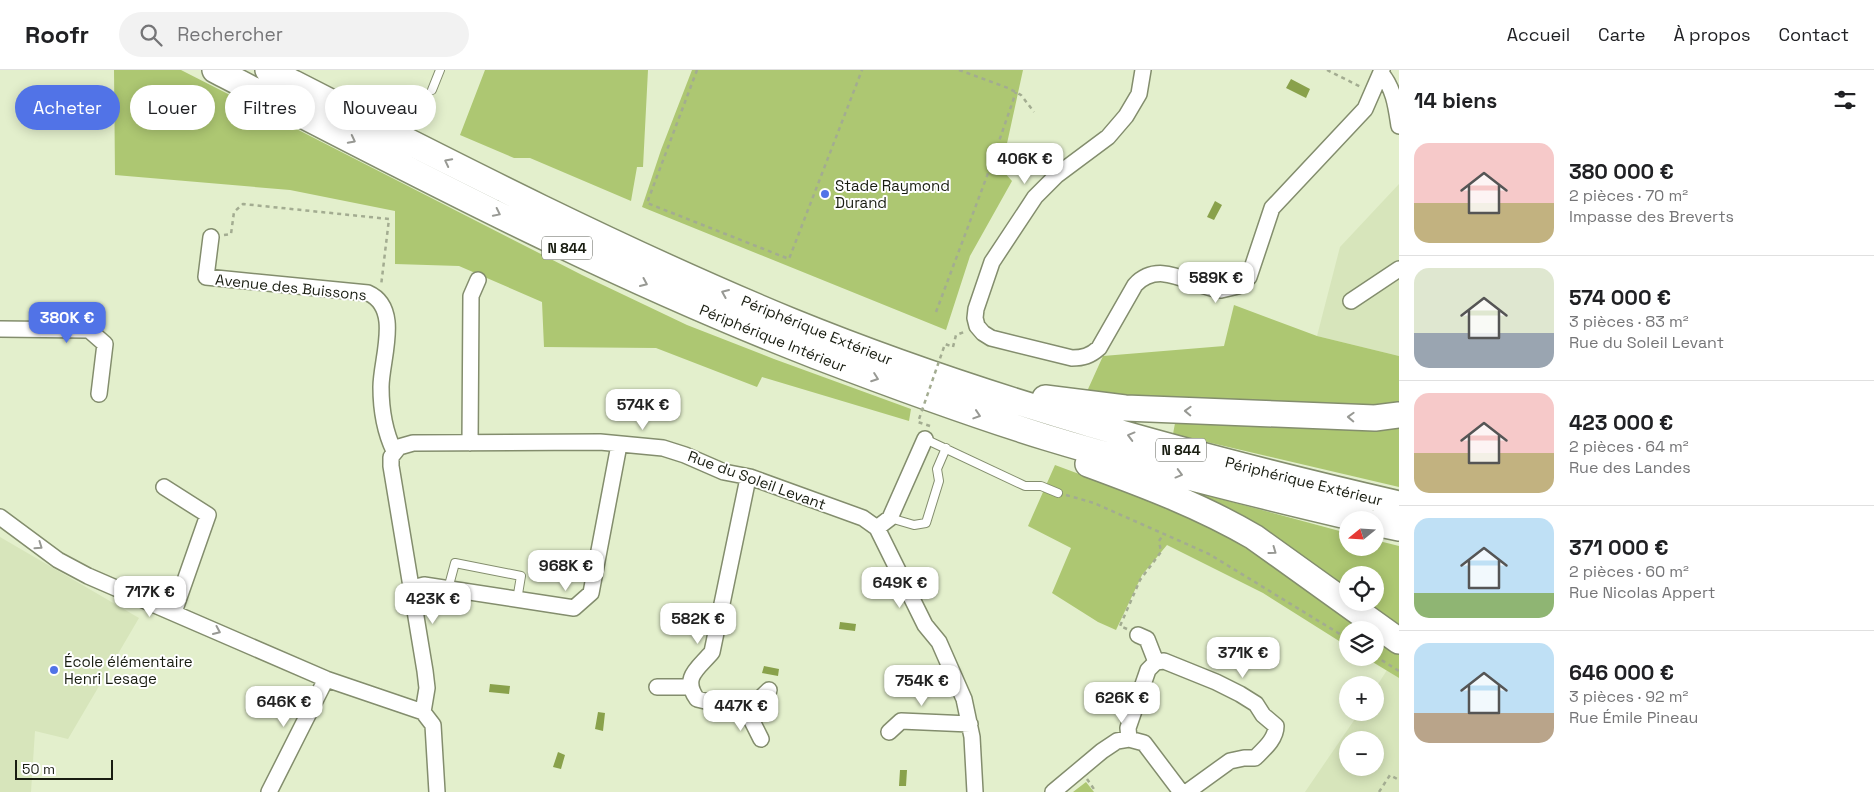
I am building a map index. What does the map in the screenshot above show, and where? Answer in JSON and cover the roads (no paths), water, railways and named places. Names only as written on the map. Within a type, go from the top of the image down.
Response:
[{"type":"highway","name":"Périphérique Intérieur","points":[[215,70],[584,256],[694,306],[860,373],[972,413],[1047,437],[1204,480],[1339,514]]},
{"type":"highway","name":"Périphérique Extérieur","points":[[268,70],[514,195],[671,270],[825,334],[966,386],[1109,430],[1304,482],[1399,504]]},
{"type":"highway","points":[[966,386],[986,380],[1047,398],[1125,408],[1375,418],[1399,415]]},
{"type":"highway","points":[[1047,437],[1060,454],[1167,494],[1232,524],[1254,537],[1399,641]]},
{"type":"highway","points":[[1384,524],[1399,528]]},
{"type":"street","points":[[1143,70],[1139,94],[1126,116],[1108,137],[1057,176],[1035,197],[992,262],[976,308],[975,318],[977,326],[991,338],[1072,358],[1081,358],[1092,354],[1099,348],[1136,285],[1141,279],[1150,274],[1167,273],[1215,289],[1229,289],[1245,282],[1251,271],[1272,208],[1358,118],[1365,109],[1382,71]]},
{"type":"street","points":[[1382,71],[1390,84],[1395,99],[1399,126]]},
{"type":"street","name":"Avenue des Buissons","points":[[211,237],[206,277],[361,292],[375,296],[387,317],[388,327],[381,388],[384,428],[394,451]]},
{"type":"street","points":[[1351,301],[1399,269]]},
{"type":"street","points":[[470,443],[470,296],[478,280]]},
{"type":"street","points":[[0,329],[89,330],[105,344],[98,394]]},
{"type":"street","points":[[928,433],[890,518],[878,528],[925,625],[939,642],[964,699],[970,724],[976,792]]},
{"type":"street","name":"Rue du Soleil Levant","points":[[394,451],[406,444],[413,443],[600,442],[669,449],[724,472],[750,477],[863,518],[878,528]]},
{"type":"street","points":[[412,588],[424,585],[574,608],[591,593],[618,445]]},
{"type":"street","points":[[394,451],[390,457],[391,466],[427,688],[423,712]]},
{"type":"street","points":[[747,710],[697,699],[690,687],[690,679],[693,672],[712,652],[747,482],[750,477]]},
{"type":"street","points":[[164,487],[208,515],[174,612]]},
{"type":"street","points":[[0,517],[28,539],[88,576],[326,678],[423,712],[433,725],[437,792]]},
{"type":"street","points":[[1138,634],[1147,639],[1156,662]]},
{"type":"street","points":[[1129,739],[1128,728],[1148,670],[1156,662],[1164,661],[1216,682],[1256,704],[1263,715],[1276,726],[1276,732],[1272,740],[1256,758],[1230,761],[1187,792]]},
{"type":"street","points":[[269,792],[326,678]]},
{"type":"street","points":[[656,688],[690,687]]},
{"type":"street","points":[[747,710],[769,690]]},
{"type":"street","points":[[747,710],[761,739]]},
{"type":"street","points":[[889,732],[901,721],[970,724]]},
{"type":"street","points":[[1052,792],[1102,751],[1117,741],[1129,739],[1144,743],[1181,792]]},
{"type":"lane","points":[[434,85],[440,70]]},
{"type":"lane","points":[[928,433],[946,448],[1025,486],[1041,486],[1058,492]]},
{"type":"lane","points":[[890,518],[914,525],[926,523],[939,481],[937,469],[946,448]]},
{"type":"lane","points":[[448,589],[455,563],[522,576],[517,600]]},
{"type":"place","name":"Stade Raymond Durand","points":[[825,194]]},
{"type":"place","name":"École élémentaire Henri Lesage","points":[[54,670]]}]
